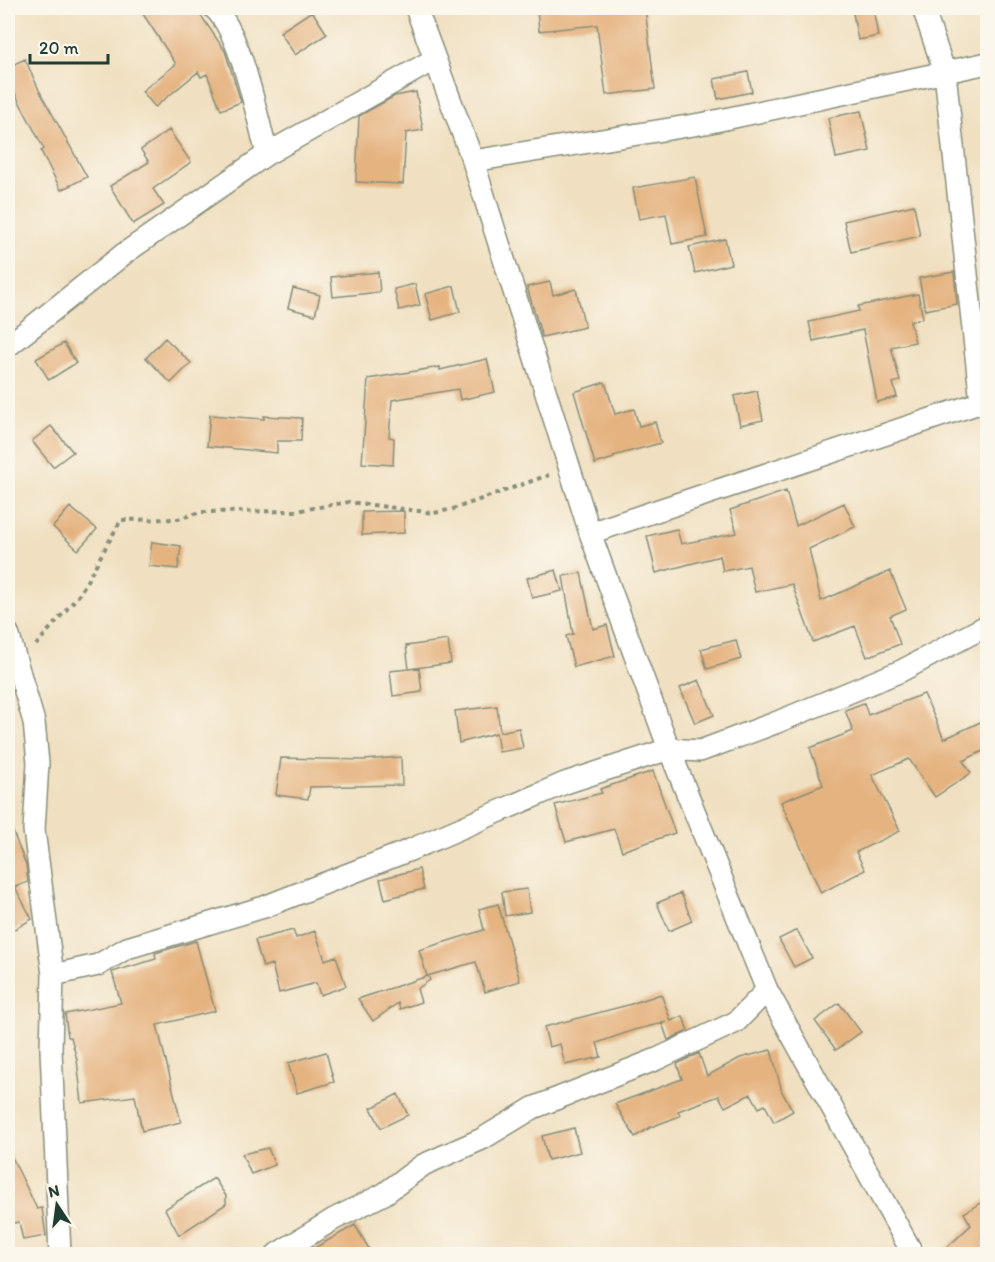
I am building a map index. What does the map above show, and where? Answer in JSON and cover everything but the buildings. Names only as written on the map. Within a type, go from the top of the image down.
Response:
[{"type":"street","points":[[214,8],[224,17],[248,81],[267,154]]},
{"type":"street","points":[[416,8],[473,161],[590,533],[669,750],[767,990],[913,1254]]},
{"type":"street","points":[[590,533],[984,401],[945,73],[923,8]]},
{"type":"street","points":[[8,346],[125,253],[267,154],[435,59]]},
{"type":"street","points":[[473,161],[706,123],[847,91],[987,63]]},
{"type":"street","points":[[53,975],[99,965],[127,948],[264,907],[410,850],[565,783],[669,750],[700,751],[775,723],[901,670],[987,625]]},
{"type":"street","points":[[8,633],[34,722],[37,753],[34,830],[53,975],[51,1050],[60,1254]]},
{"type":"street","points":[[277,1254],[334,1219],[384,1194],[423,1165],[482,1138],[533,1108],[657,1059],[736,1022],[767,990]]},
{"type":"path","points":[[18,663],[79,595],[122,520],[178,519],[201,512],[286,511],[349,502],[434,513],[570,469]]}]
